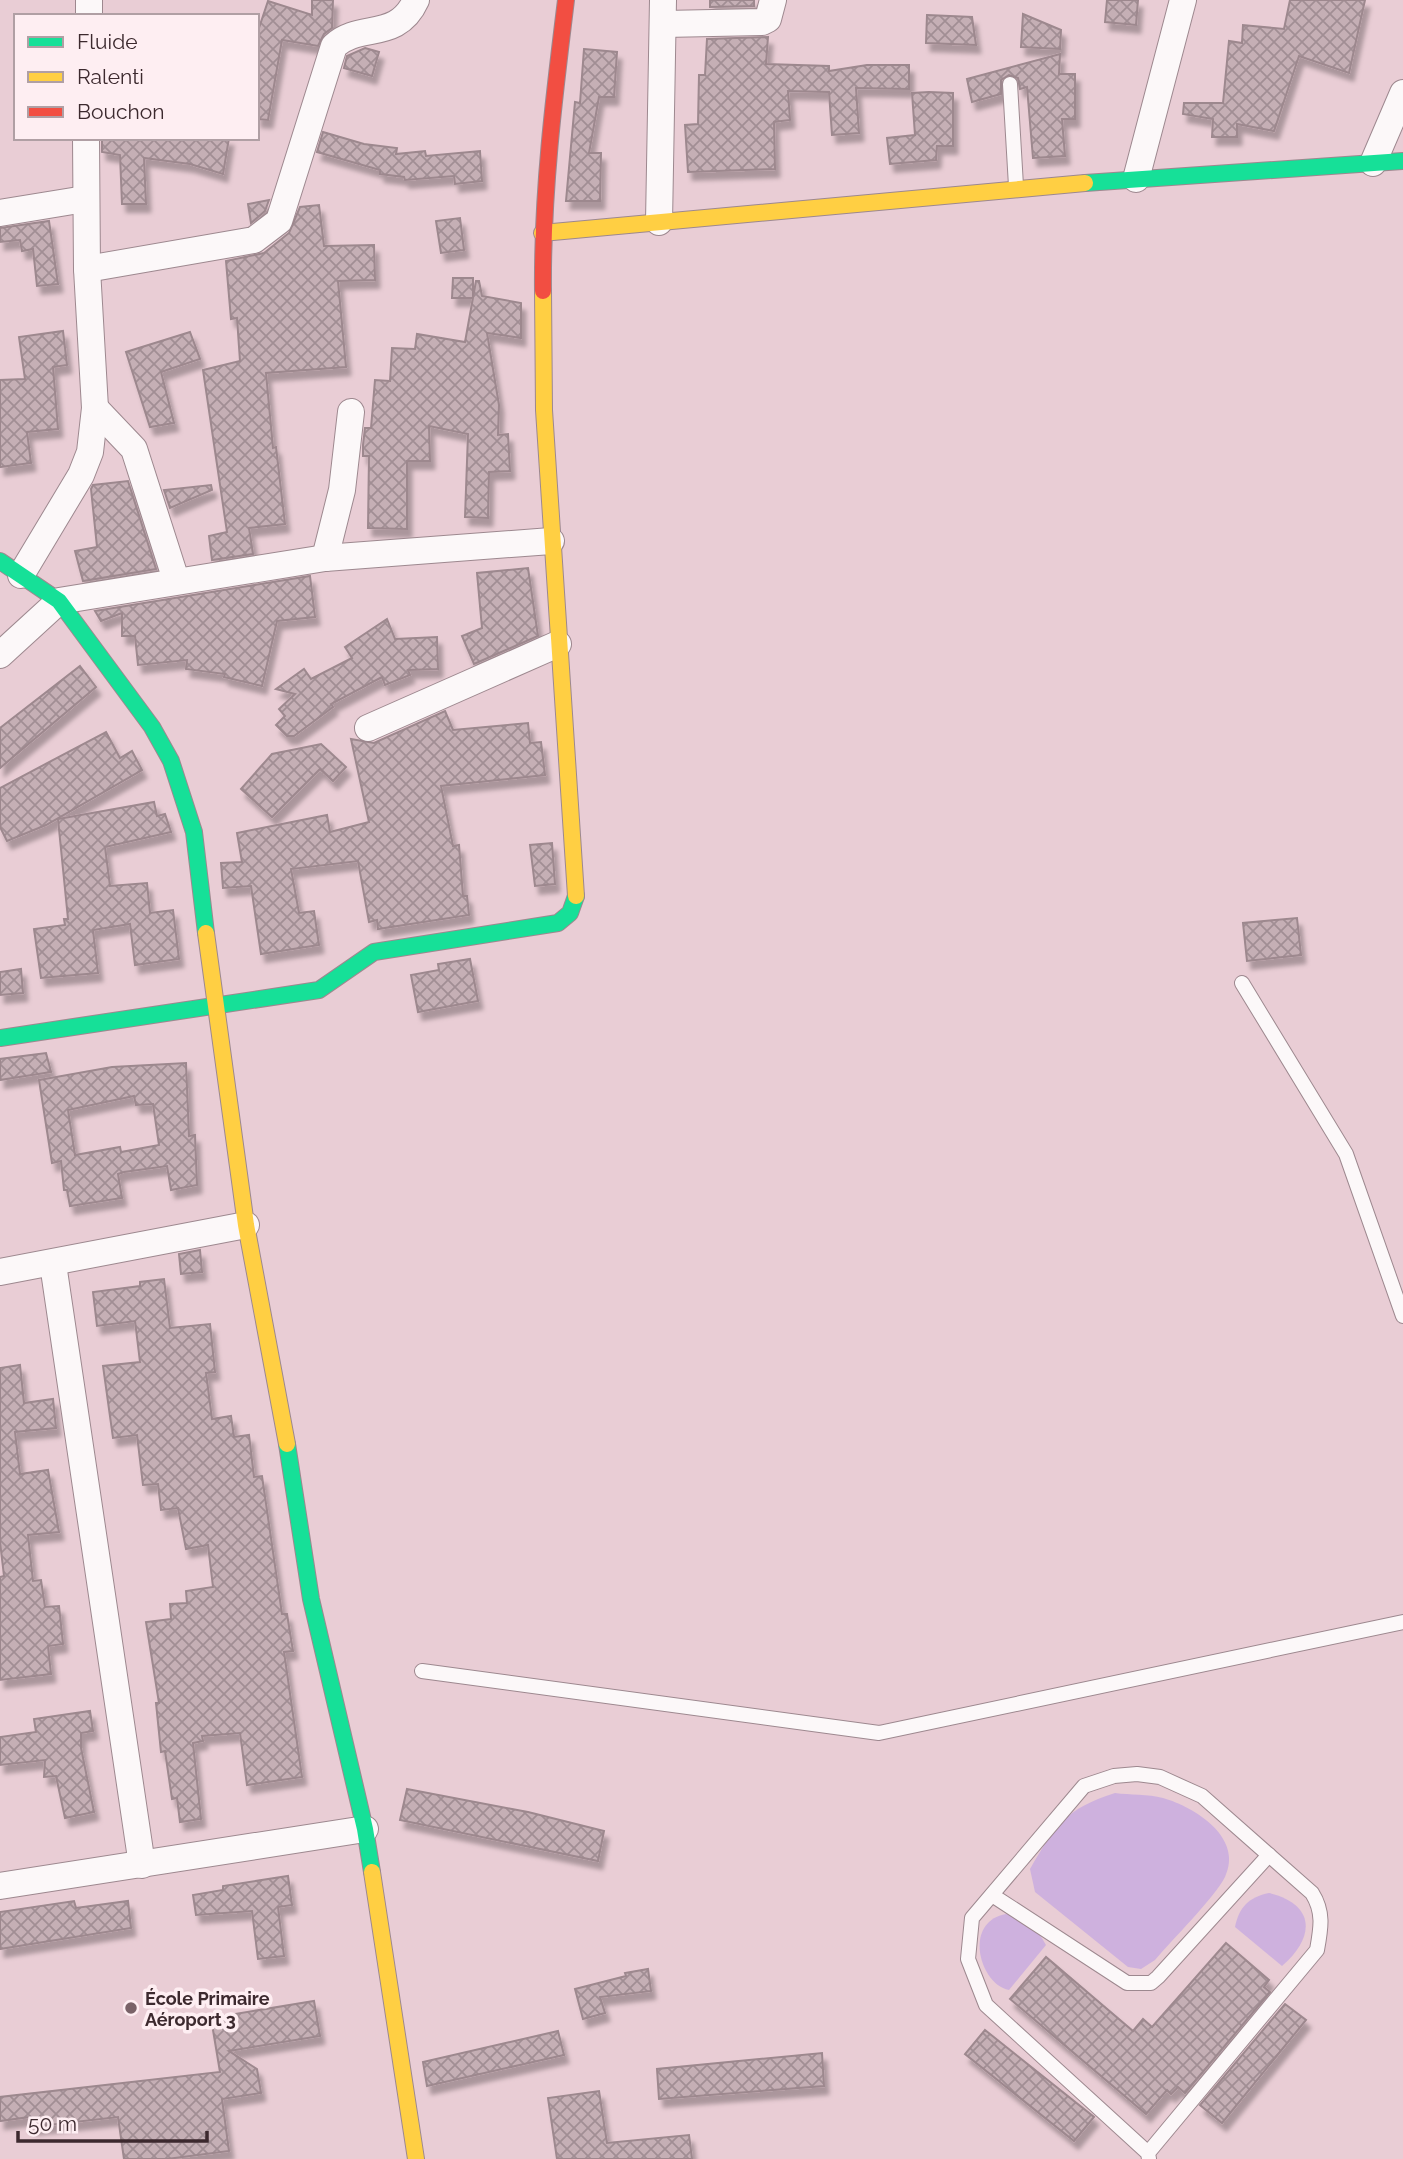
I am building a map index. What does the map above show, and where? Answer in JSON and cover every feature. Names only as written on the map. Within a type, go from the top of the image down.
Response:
[{"type":"street","points":[[86,269],[254,240],[267,232],[279,221],[334,46],[348,37],[392,26],[402,20],[416,0]]},
{"type":"street","points":[[0,1038],[319,990],[374,952],[558,923],[567,917],[574,907],[577,888],[558,644],[544,410],[541,233],[547,151],[566,0]]},
{"type":"street","points":[[659,222],[663,12],[762,22],[768,19],[772,0]]},
{"type":"street","points":[[1136,179],[1183,0]]},
{"type":"street","points":[[1373,163],[1403,93]]},
{"type":"street","points":[[86,140],[86,269],[95,408],[90,452],[82,475],[11,568],[59,601],[152,727],[171,761],[194,832],[214,1006],[246,1225],[290,1465],[311,1599],[365,1829],[416,2159]]},
{"type":"street","points":[[541,233],[1016,188],[1403,161]]},
{"type":"street","points":[[0,213],[85,200]]},
{"type":"street","points":[[95,408],[134,449],[176,580]]},
{"type":"street","points":[[325,558],[342,491],[351,412]]},
{"type":"street","points":[[0,655],[59,601],[325,558],[551,541]]},
{"type":"street","points":[[368,728],[558,644]]},
{"type":"street","points":[[0,1272],[246,1225]]},
{"type":"street","points":[[53,1264],[142,1865]]},
{"type":"street","points":[[0,1886],[365,1829]]},
{"type":"lane","points":[[1010,85],[1016,188]]},
{"type":"lane","points":[[1242,983],[1346,1154],[1403,1316]]},
{"type":"lane","points":[[422,1671],[880,1733],[1403,1622]]},
{"type":"lane","points":[[1137,1774],[1160,1777],[1202,1796],[1269,1855],[1312,1893],[1320,1906],[1322,1928],[1317,1950],[1148,2156],[986,2005],[968,1959],[972,1918],[1084,1787],[1114,1776],[1137,1774]]},
{"type":"lane","points":[[992,1895],[1127,1983],[1141,1985],[1158,1977],[1269,1855]]},
{"type":"shaded area","points":[[1115,1793],[1157,1797],[1176,1802],[1213,1826],[1228,1849],[1229,1863],[1220,1886],[1155,1960],[1141,1969],[1128,1967],[1035,1892],[1030,1869],[1055,1830],[1073,1812]]},
{"type":"shaded area","points":[[1269,1893],[1295,1905],[1306,1923],[1301,1944],[1282,1966],[1235,1927],[1246,1904]]},
{"type":"shaded area","points":[[1006,1914],[1030,1925],[1046,1945],[1009,1990],[999,1986],[990,1977],[980,1953],[980,1940],[984,1929],[992,1919]]},
{"type":"building","points":[[312,0],[333,0],[332,28],[324,34],[318,46],[282,40],[268,120],[259,119],[259,28],[268,1],[312,15]]},
{"type":"building","points":[[710,0],[754,0],[754,6],[710,7]]},
{"type":"building","points":[[1107,0],[1138,0],[1136,25],[1105,22]]},
{"type":"building","points":[[1290,0],[1365,0],[1349,73],[1299,56],[1274,131],[1237,124],[1237,137],[1212,137],[1213,119],[1183,114],[1184,103],[1223,103],[1229,41],[1242,43],[1243,25],[1284,29]]},
{"type":"building","points":[[1023,14],[1061,30],[1060,49],[1021,47]]},
{"type":"building","points":[[927,15],[972,17],[976,45],[926,43]]},
{"type":"building","points":[[768,37],[766,64],[829,66],[829,71],[867,65],[909,65],[909,89],[856,88],[859,133],[832,135],[829,92],[788,91],[790,120],[774,122],[775,169],[688,172],[685,125],[698,124],[699,75],[705,75],[707,39]]},
{"type":"building","points":[[365,48],[379,52],[372,76],[344,68],[347,56]]},
{"type":"building","points":[[584,49],[617,52],[614,97],[599,97],[589,153],[601,153],[600,201],[566,201],[575,102],[580,103]]},
{"type":"building","points":[[1060,54],[1059,74],[1075,74],[1075,119],[1062,119],[1065,156],[1033,158],[1027,87],[1020,89],[1018,78],[1009,75],[1001,80],[1001,94],[972,102],[967,79]]},
{"type":"building","points":[[912,93],[953,93],[953,146],[937,146],[936,160],[890,164],[887,138],[915,135]]},
{"type":"building","points":[[323,132],[364,144],[397,148],[396,154],[425,151],[426,156],[480,151],[482,181],[455,184],[454,176],[405,180],[404,177],[380,174],[380,170],[317,152]]},
{"type":"building","points":[[102,140],[229,140],[223,174],[190,164],[144,158],[146,204],[122,204],[120,155],[102,152]]},
{"type":"building","points":[[269,200],[265,211],[251,223],[248,204]]},
{"type":"building","points":[[319,205],[324,246],[374,245],[375,280],[338,281],[346,367],[266,373],[273,448],[276,447],[285,524],[249,528],[253,554],[212,560],[209,536],[227,532],[203,370],[240,361],[237,318],[231,319],[226,261],[264,253],[289,233],[300,207]]},
{"type":"building","points":[[460,218],[464,250],[441,253],[436,221]]},
{"type":"building","points":[[49,221],[58,284],[37,286],[33,249],[22,251],[20,240],[0,242],[0,228]]},
{"type":"building","points":[[453,278],[473,278],[473,298],[452,298]]},
{"type":"building","points":[[476,281],[479,281],[482,296],[521,303],[521,338],[487,333],[499,405],[498,435],[508,434],[510,471],[489,472],[488,518],[465,517],[468,434],[429,426],[430,461],[407,461],[407,529],[368,528],[369,456],[363,456],[363,445],[365,428],[371,428],[375,380],[390,381],[392,348],[415,349],[417,334],[465,342]]},
{"type":"building","points":[[63,331],[67,365],[53,367],[58,429],[27,432],[31,463],[0,467],[0,380],[25,379],[19,337]]},
{"type":"building","points":[[190,332],[200,359],[161,372],[174,423],[150,427],[126,352]]},
{"type":"building","points":[[128,481],[156,569],[83,581],[75,551],[97,547],[91,489],[93,485]]},
{"type":"building","points":[[211,485],[212,490],[170,508],[164,490]]},
{"type":"building","points":[[528,568],[538,636],[474,664],[462,636],[482,628],[477,573]]},
{"type":"building","points":[[310,576],[315,617],[277,621],[262,686],[224,677],[225,674],[186,669],[187,660],[138,665],[135,636],[122,636],[122,613],[101,621],[95,611]]},
{"type":"building","points":[[387,619],[395,639],[437,637],[438,669],[408,670],[410,675],[385,685],[382,677],[331,704],[333,707],[294,736],[287,736],[276,725],[285,716],[279,709],[295,694],[276,689],[304,669],[311,679],[352,658],[345,647]]},
{"type":"building","points":[[80,666],[96,687],[0,768],[0,728]]},
{"type":"building","points":[[445,711],[453,730],[528,723],[530,743],[541,742],[545,775],[441,786],[453,846],[459,845],[463,896],[467,896],[469,915],[378,929],[377,920],[369,922],[358,861],[291,869],[299,913],[314,911],[319,945],[261,954],[251,886],[223,888],[221,863],[242,862],[237,833],[327,815],[330,832],[369,822],[351,739],[374,743]]},
{"type":"building","points":[[106,732],[120,758],[132,751],[142,770],[46,825],[7,841],[0,827],[0,788]]},
{"type":"building","points":[[321,744],[346,767],[333,781],[320,769],[272,817],[241,789],[272,754]]},
{"type":"building","points":[[154,802],[157,816],[165,814],[171,832],[105,847],[110,886],[147,883],[150,913],[173,910],[179,959],[135,965],[130,924],[93,930],[98,973],[41,978],[34,929],[65,925],[64,919],[68,919],[58,819]]},
{"type":"building","points":[[552,843],[555,884],[535,886],[530,845]]},
{"type":"building","points":[[1297,918],[1301,955],[1247,961],[1243,923]]},
{"type":"building","points":[[470,959],[478,1001],[418,1012],[411,975],[439,970],[438,964]]},
{"type":"building","points":[[21,969],[23,993],[0,995],[0,972]]},
{"type":"building","points":[[46,1053],[51,1072],[0,1080],[0,1059]]},
{"type":"building","points":[[186,1063],[189,1136],[195,1135],[197,1185],[171,1190],[167,1166],[124,1172],[118,1174],[122,1198],[70,1206],[67,1190],[64,1190],[61,1161],[52,1163],[39,1080],[112,1067]],"holes":[[[134,1096],[136,1105],[153,1104],[159,1145],[121,1152],[120,1147],[75,1155],[68,1110]]]},
{"type":"building","points":[[200,1250],[202,1272],[181,1274],[179,1254]]},
{"type":"building","points":[[164,1279],[170,1328],[210,1324],[215,1372],[206,1373],[212,1419],[231,1416],[234,1437],[249,1435],[254,1477],[262,1476],[282,1614],[287,1614],[293,1651],[284,1652],[302,1777],[247,1785],[240,1733],[202,1736],[203,1741],[193,1743],[201,1819],[180,1822],[177,1798],[172,1799],[165,1751],[161,1752],[156,1703],[159,1703],[146,1622],[171,1619],[170,1604],[187,1603],[186,1591],[213,1587],[208,1545],[186,1549],[178,1508],[161,1510],[158,1484],[143,1485],[137,1435],[113,1438],[103,1366],[140,1362],[135,1321],[97,1326],[93,1292],[140,1286],[140,1282]]},
{"type":"building","points":[[20,1365],[24,1403],[53,1399],[56,1428],[15,1432],[20,1474],[48,1470],[59,1532],[28,1535],[33,1581],[41,1580],[45,1607],[59,1606],[63,1644],[48,1646],[51,1674],[0,1680],[0,1577],[4,1576],[0,1542],[0,1368]]},
{"type":"building","points":[[90,1711],[93,1731],[81,1733],[81,1748],[94,1812],[65,1818],[56,1776],[44,1777],[45,1760],[0,1765],[0,1737],[36,1732],[34,1719]]},
{"type":"building","points":[[407,1789],[528,1812],[604,1831],[598,1861],[400,1820]]},
{"type":"building","points":[[288,1876],[292,1905],[278,1907],[284,1956],[258,1959],[252,1911],[196,1915],[193,1895],[223,1890],[223,1886]]},
{"type":"building","points":[[74,1901],[76,1908],[128,1901],[131,1928],[0,1949],[0,1912]]},
{"type":"building","points":[[1226,1943],[1269,1980],[1264,1987],[1270,1992],[1185,2093],[1178,2087],[1171,2094],[1167,2090],[1146,2114],[1010,1999],[1046,1957],[1133,2031],[1143,2019],[1152,2027]]},
{"type":"building","points":[[648,1969],[651,1991],[600,1997],[605,2013],[583,2019],[575,1989],[626,1976],[625,1973]]},
{"type":"building","points":[[314,2001],[320,2036],[229,2051],[257,2069],[261,2093],[222,2099],[229,2151],[167,2159],[124,2159],[118,2117],[31,2127],[30,2117],[0,2121],[0,2097],[220,2072],[211,2018]]},
{"type":"building","points":[[1285,2004],[1306,2020],[1222,2123],[1200,2105]]},
{"type":"building","points":[[985,2030],[1094,2117],[1074,2141],[965,2054]]},
{"type":"building","points":[[558,2031],[564,2055],[427,2086],[423,2062]]},
{"type":"building","points":[[822,2053],[824,2086],[659,2099],[657,2069]]},
{"type":"building","points":[[599,2091],[607,2143],[689,2135],[692,2159],[557,2159],[548,2098]]},
{"type":"traffic: fast","points":[[1085,183],[1403,161]]},
{"type":"traffic: fast","points":[[0,561],[59,601],[152,727],[171,761],[194,832],[206,933]]},
{"type":"traffic: fast","points":[[0,1038],[319,990],[374,952],[558,923],[570,913],[576,896]]},
{"type":"traffic: fast","points":[[287,1444],[311,1599],[365,1829],[372,1872]]},
{"type":"traffic: slow","points":[[542,233],[1085,183]]},
{"type":"traffic: slow","points":[[543,291],[544,410],[576,896]]},
{"type":"traffic: slow","points":[[206,933],[246,1225],[287,1444]]},
{"type":"traffic: slow","points":[[372,1872],[416,2159]]},
{"type":"traffic: jam","points":[[543,291],[547,181],[566,0]]},
{"type":"place","name":"École Primaire Aéroport 3","points":[[131,2008]]}]
